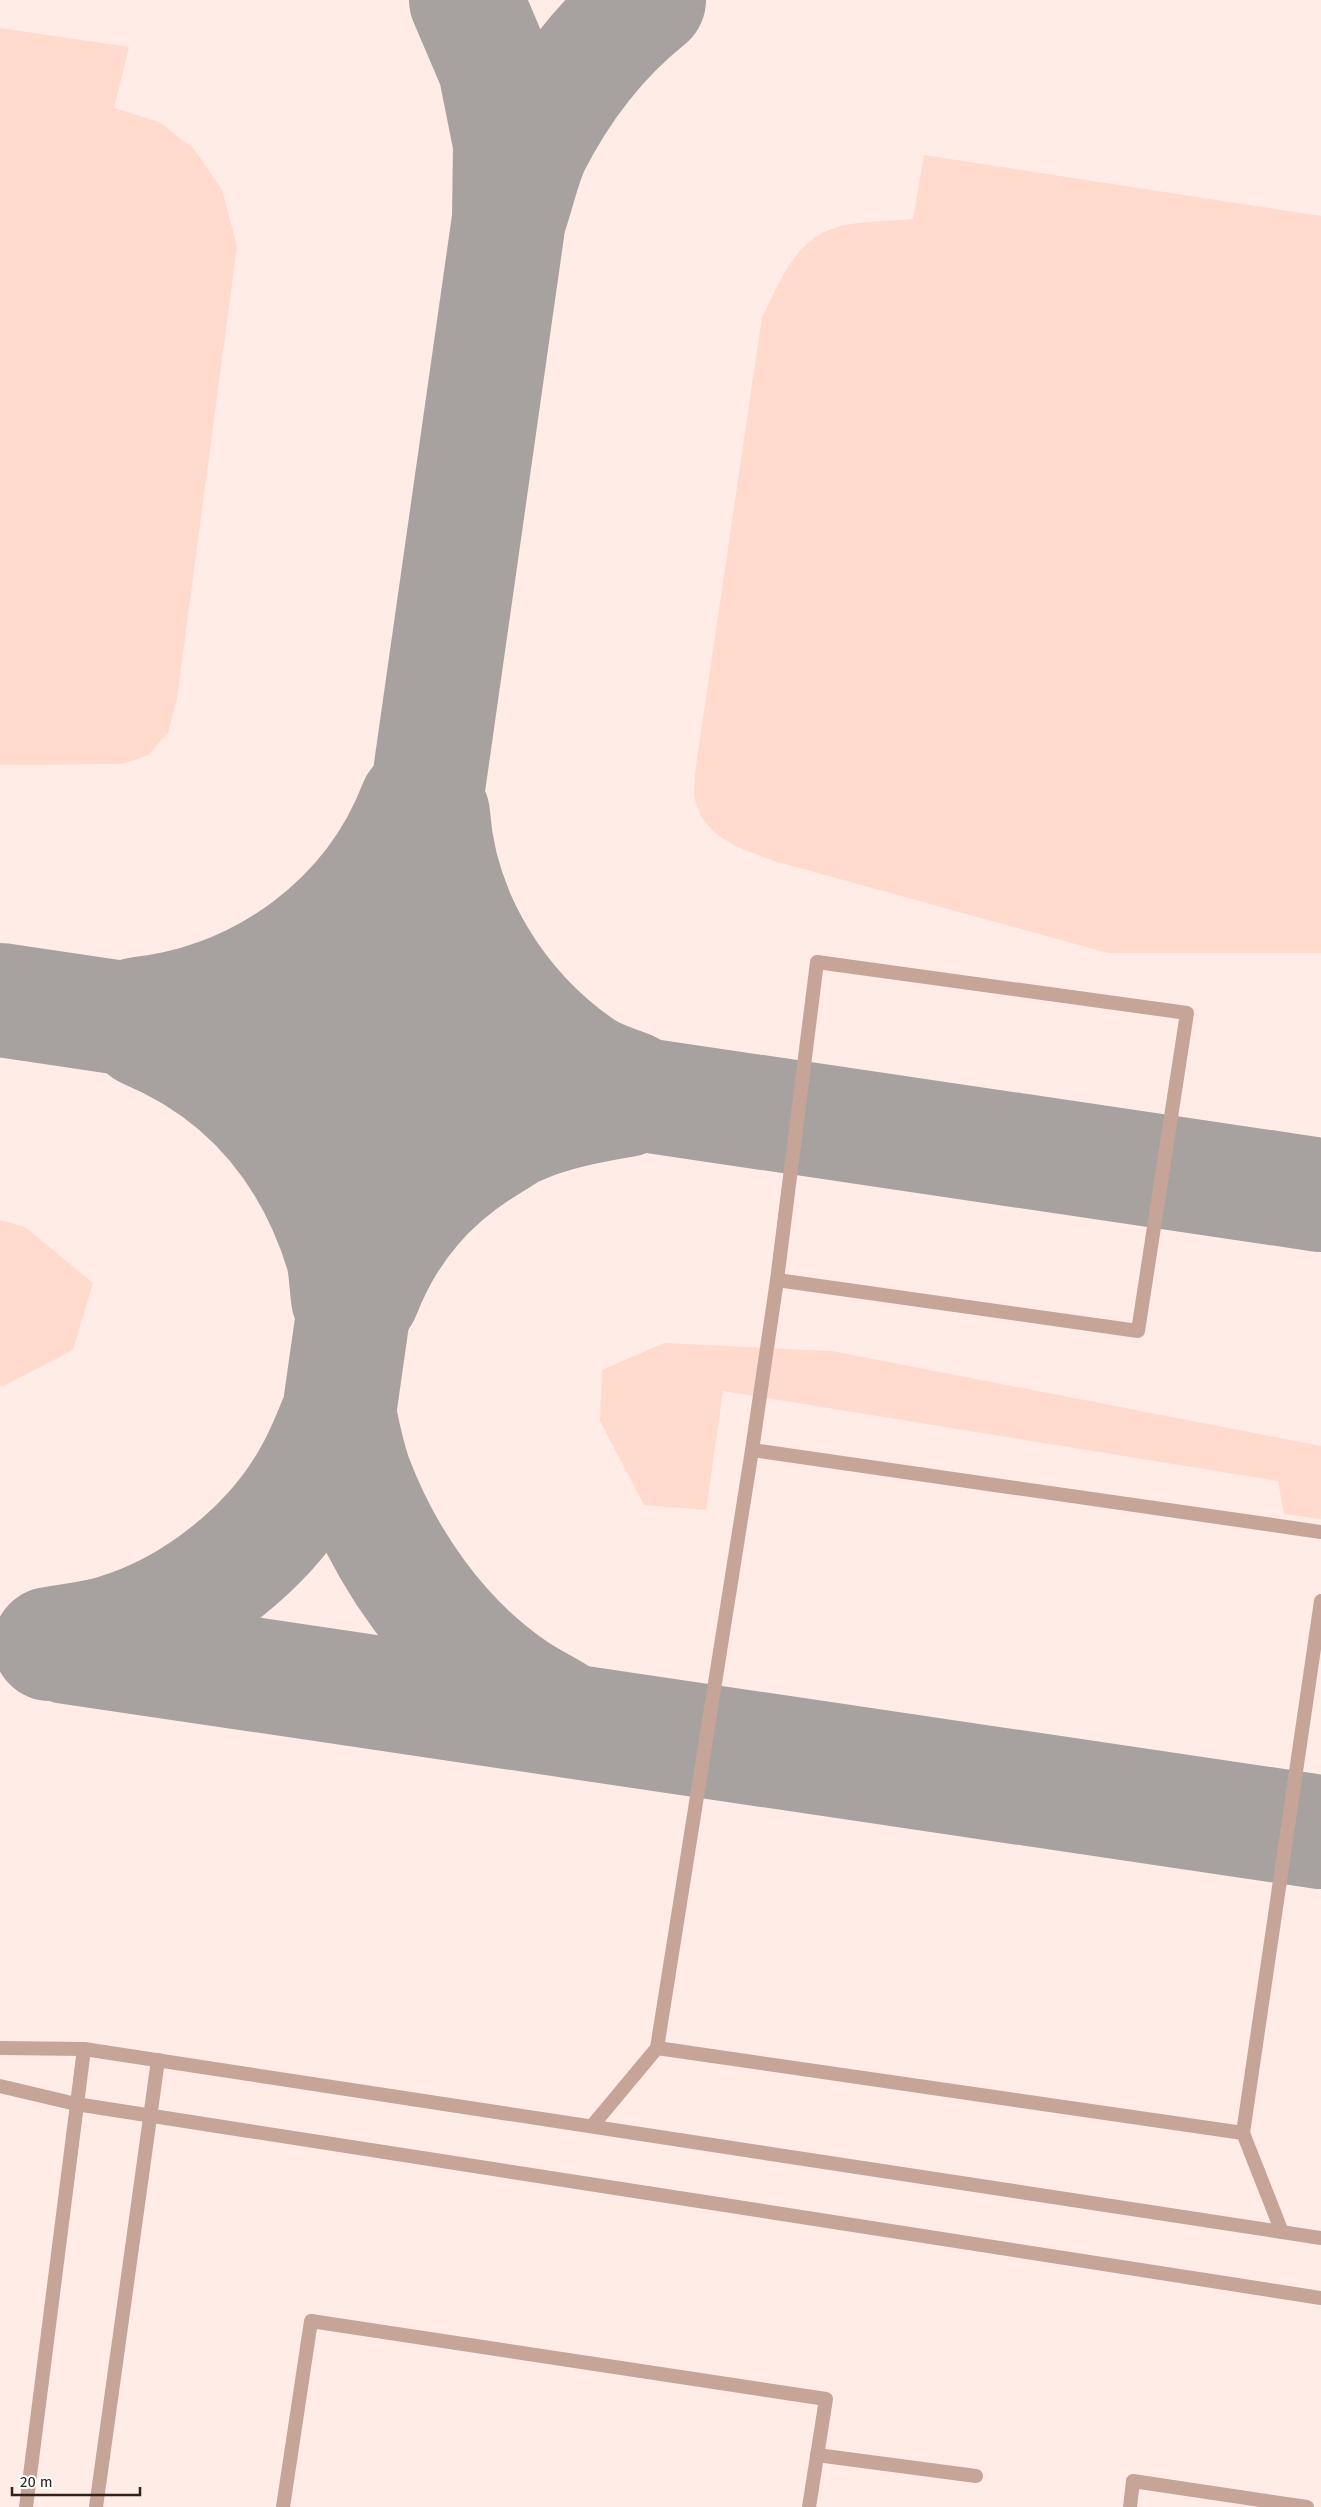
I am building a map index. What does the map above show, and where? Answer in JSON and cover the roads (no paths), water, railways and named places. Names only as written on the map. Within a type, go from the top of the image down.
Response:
[{"type":"lane","points":[[592,2126],[657,2048],[752,1450],[777,1280],[816,962],[1186,1013],[1138,1331],[777,1280]]},
{"type":"lane","points":[[752,1450],[1321,1532]]},
{"type":"lane","points":[[1282,2232],[1243,2133],[1321,1601]]},
{"type":"lane","points":[[0,2048],[84,2049],[1321,2238]]},
{"type":"lane","points":[[657,2048],[1243,2133]]},
{"type":"lane","points":[[26,2507],[84,2049]]},
{"type":"lane","points":[[96,2507],[158,2060]]},
{"type":"lane","points":[[0,2086],[76,2104],[1321,2298]]},
{"type":"lane","points":[[283,2507],[311,2322],[826,2399],[809,2507]]},
{"type":"lane","points":[[818,2455],[976,2476]]},
{"type":"lane","points":[[1130,2507],[1133,2481],[1307,2507]]}]
